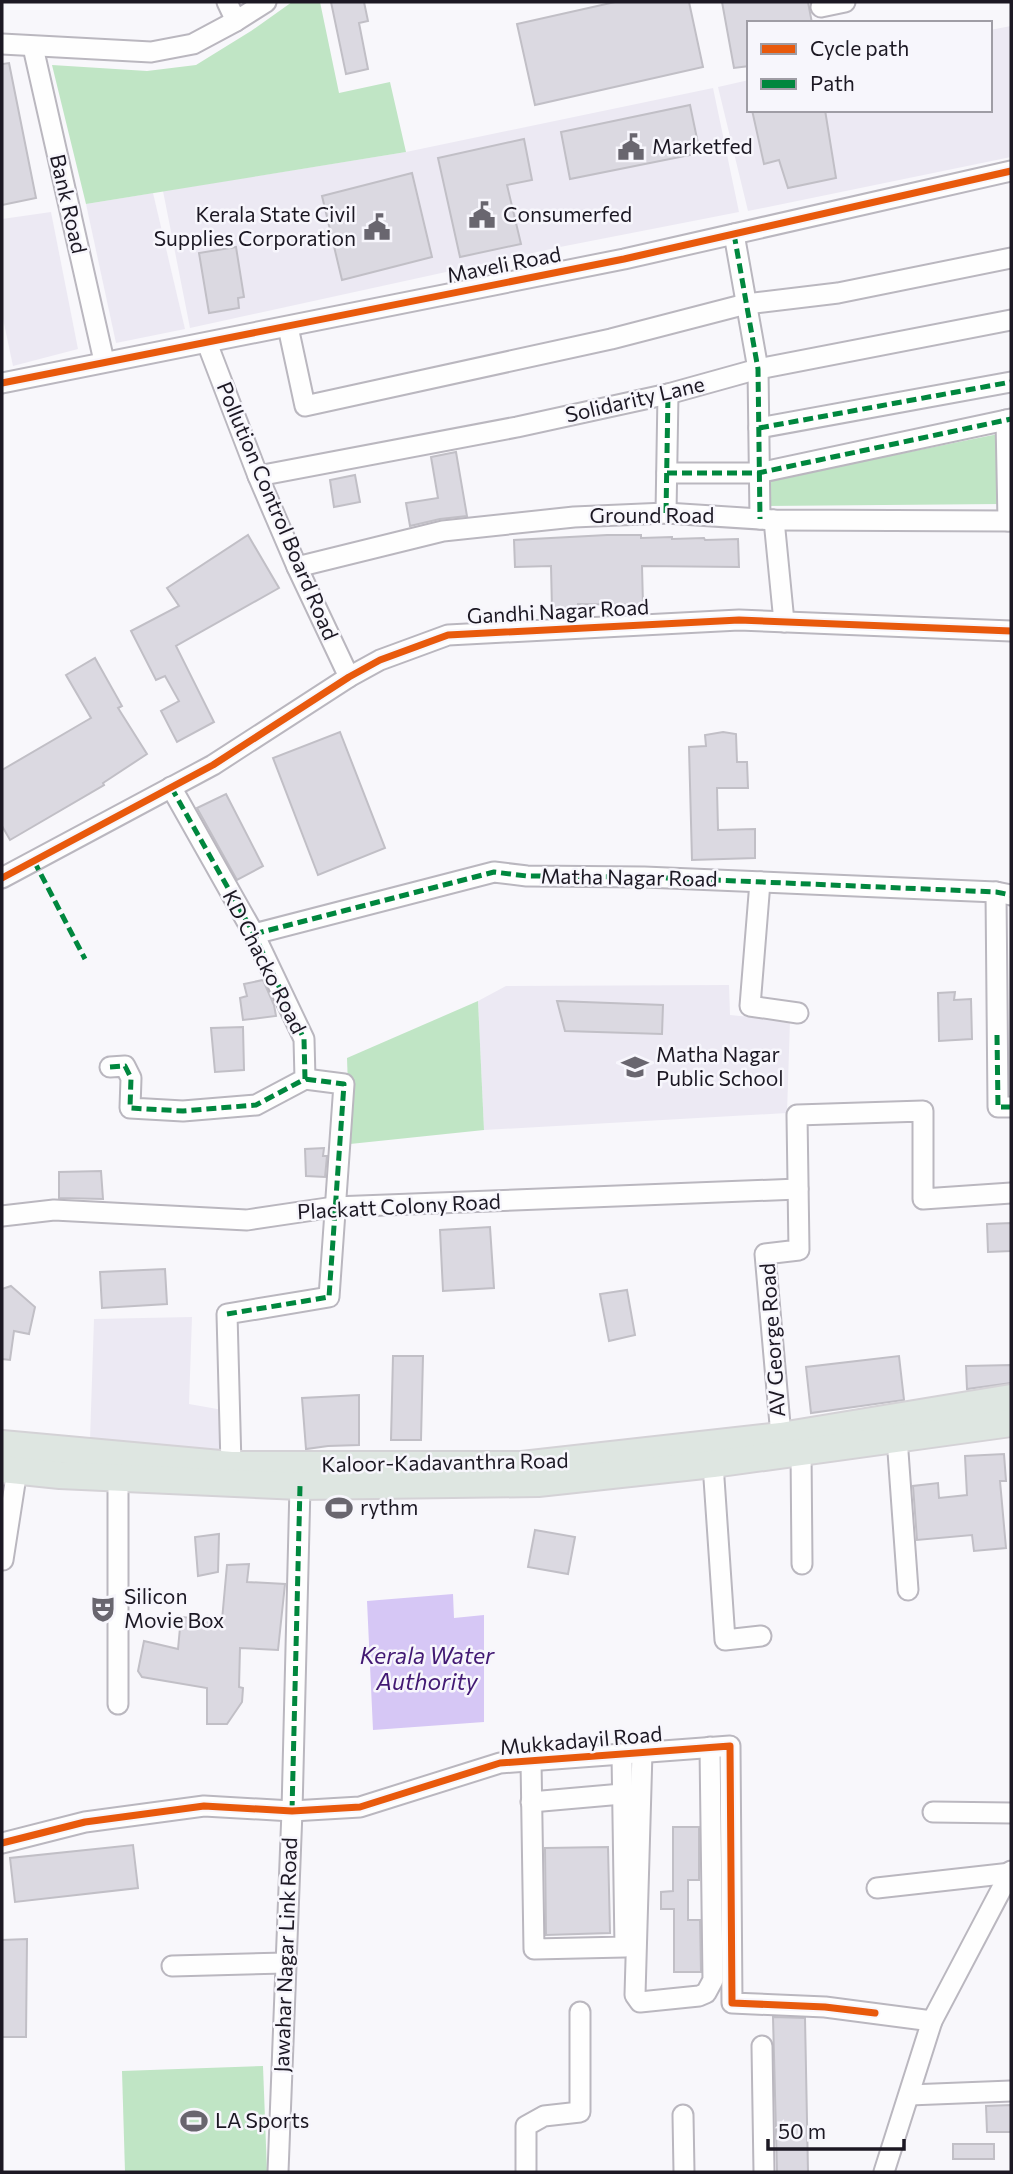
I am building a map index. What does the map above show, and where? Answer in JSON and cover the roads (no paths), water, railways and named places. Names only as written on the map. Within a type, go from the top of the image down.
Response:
[{"type":"main road","name":"Kaloor-Kadavanthra Road","points":[[2,1444],[231,1465],[522,1465],[581,1469],[713,1464],[791,1443],[1011,1398]]},
{"type":"main road","name":"Kaloor-Kadavanthra Road","points":[[10,1469],[300,1486],[538,1483],[581,1469],[791,1443],[897,1438],[1011,1423]]},
{"type":"street","points":[[227,2],[236,21]]},
{"type":"street","points":[[2,44],[150,52],[193,44],[266,2]]},
{"type":"street","points":[[821,7],[845,2]]},
{"type":"street","name":"Bank Road","points":[[33,47],[104,362]]},
{"type":"street","name":"Maveli Road","points":[[2,383],[624,259],[1011,171]]},
{"type":"street","points":[[734,234],[758,369],[758,473],[784,622]]},
{"type":"street","points":[[288,327],[305,405],[611,339],[746,304],[838,293],[1011,258]]},
{"type":"street","name":"Solidarity Lane","points":[[258,475],[517,427],[668,394],[758,369],[1011,320]]},
{"type":"street","name":"Pollution Control Board Road","points":[[207,343],[297,567],[349,677]]},
{"type":"street","points":[[759,428],[1011,382]]},
{"type":"street","points":[[666,513],[668,394]]},
{"type":"street","points":[[667,472],[758,473],[1009,419],[1010,521]]},
{"type":"street","name":"Ground Road","points":[[297,567],[443,531],[574,517],[666,513],[767,519],[1010,521]]},
{"type":"street","name":"Gandhi Nagar Road","points":[[2,878],[213,765],[349,677],[380,660],[449,635],[739,620],[1011,631]]},
{"type":"street","name":"KD Chacko Road","points":[[171,787],[254,934],[304,1039],[305,1079]]},
{"type":"street","name":"Matha Nagar Road","points":[[254,934],[494,872],[527,876],[644,877],[1004,894]]},
{"type":"street","points":[[760,882],[750,1006],[798,1013]]},
{"type":"street","points":[[1004,894],[997,1035],[998,1107],[1011,1107]]},
{"type":"street","points":[[110,1067],[125,1066],[131,1078],[130,1108],[183,1111],[256,1105],[305,1079],[344,1084],[329,1297],[227,1314],[231,1465]]},
{"type":"street","name":"AV George Road","points":[[791,1443],[765,1254],[799,1250],[797,1115],[923,1111],[923,1199],[1011,1194]]},
{"type":"street","name":"Plackatt Colony Road","points":[[2,1216],[54,1210],[247,1220],[334,1207],[798,1189]]},
{"type":"street","points":[[897,1438],[908,1590]]},
{"type":"street","points":[[791,1443],[802,1564]]},
{"type":"street","points":[[713,1464],[725,1640],[761,1636]]},
{"type":"street","points":[[3,1560],[10,1469]]},
{"type":"street","points":[[118,1477],[118,1704]]},
{"type":"street","name":"Jawahar Nagar Link Road","points":[[278,2172],[292,1811],[300,1486]]},
{"type":"street","points":[[642,1752],[635,1995],[640,2002],[699,1996],[706,1993],[713,1980],[710,1747],[730,1746],[732,2003],[825,2007],[932,2021]]},
{"type":"street","name":"Mukkadayil Road","points":[[2,1843],[85,1822],[204,1806],[292,1811],[360,1807],[500,1763],[710,1747]]},
{"type":"street","points":[[531,1761],[534,1949],[625,1947],[622,1754]]},
{"type":"street","points":[[531,1802],[622,1794]]},
{"type":"street","points":[[933,1812],[1011,1813]]},
{"type":"street","points":[[877,1888],[1011,1872]]},
{"type":"street","points":[[884,2172],[932,2021],[1011,1872]]},
{"type":"street","points":[[172,1966],[285,1963]]},
{"type":"street","points":[[526,2172],[526,2126],[544,2116],[580,2112],[580,2012]]},
{"type":"street","points":[[762,2046],[764,2172]]},
{"type":"street","points":[[909,2095],[1011,2091]]},
{"type":"street","points":[[683,2115],[684,2172]]},
{"type":"water","name":"Kerala Water Authority","points":[[453,1594],[454,1618],[484,1615],[484,1722],[373,1730],[367,1601]]},
{"type":"place","name":"Marketfed","points":[[631,147]]},
{"type":"place","name":"Consumerfed","points":[[482,215]]},
{"type":"place","name":"Kerala State Civil Supplies Corporation","points":[[377,227]]},
{"type":"place","name":"Matha Nagar Public School","points":[[635,1067]]},
{"type":"place","name":"rythm","points":[[339,1508]]},
{"type":"place","name":"Silicon Movie Box","points":[[103,1609]]},
{"type":"place","name":"LA Sports","points":[[194,2121]]}]
